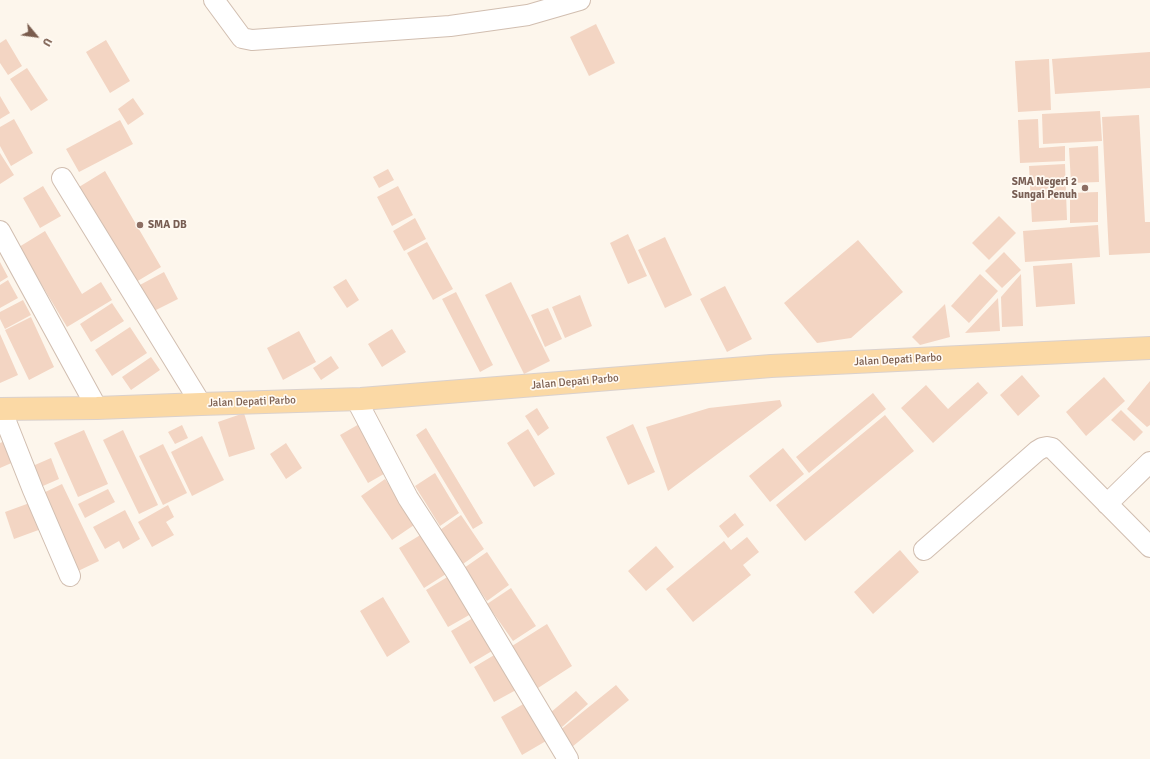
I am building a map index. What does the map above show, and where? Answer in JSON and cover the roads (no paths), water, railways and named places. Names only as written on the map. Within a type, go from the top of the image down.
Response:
[{"type":"main road","name":"Jalan Depati Parbo","points":[[1,409],[97,408],[356,399],[771,366],[1150,348]]},
{"type":"street","points":[[214,0],[242,38],[252,40],[450,26],[528,15],[580,0]]},
{"type":"street","points":[[62,178],[202,404]]},
{"type":"street","points":[[0,231],[97,408]]},
{"type":"street","points":[[356,399],[408,498],[456,572],[568,759]]},
{"type":"street","points":[[1,409],[33,490],[70,576]]},
{"type":"street","points":[[924,550],[1037,451],[1047,447],[1052,448],[1150,547]]},
{"type":"street","points":[[1107,504],[1150,462]]},
{"type":"place","name":"SMA Negeri 2 Sungai Penuh","points":[[1085,188]]},
{"type":"place","name":"SMA DB","points":[[140,225]]}]
